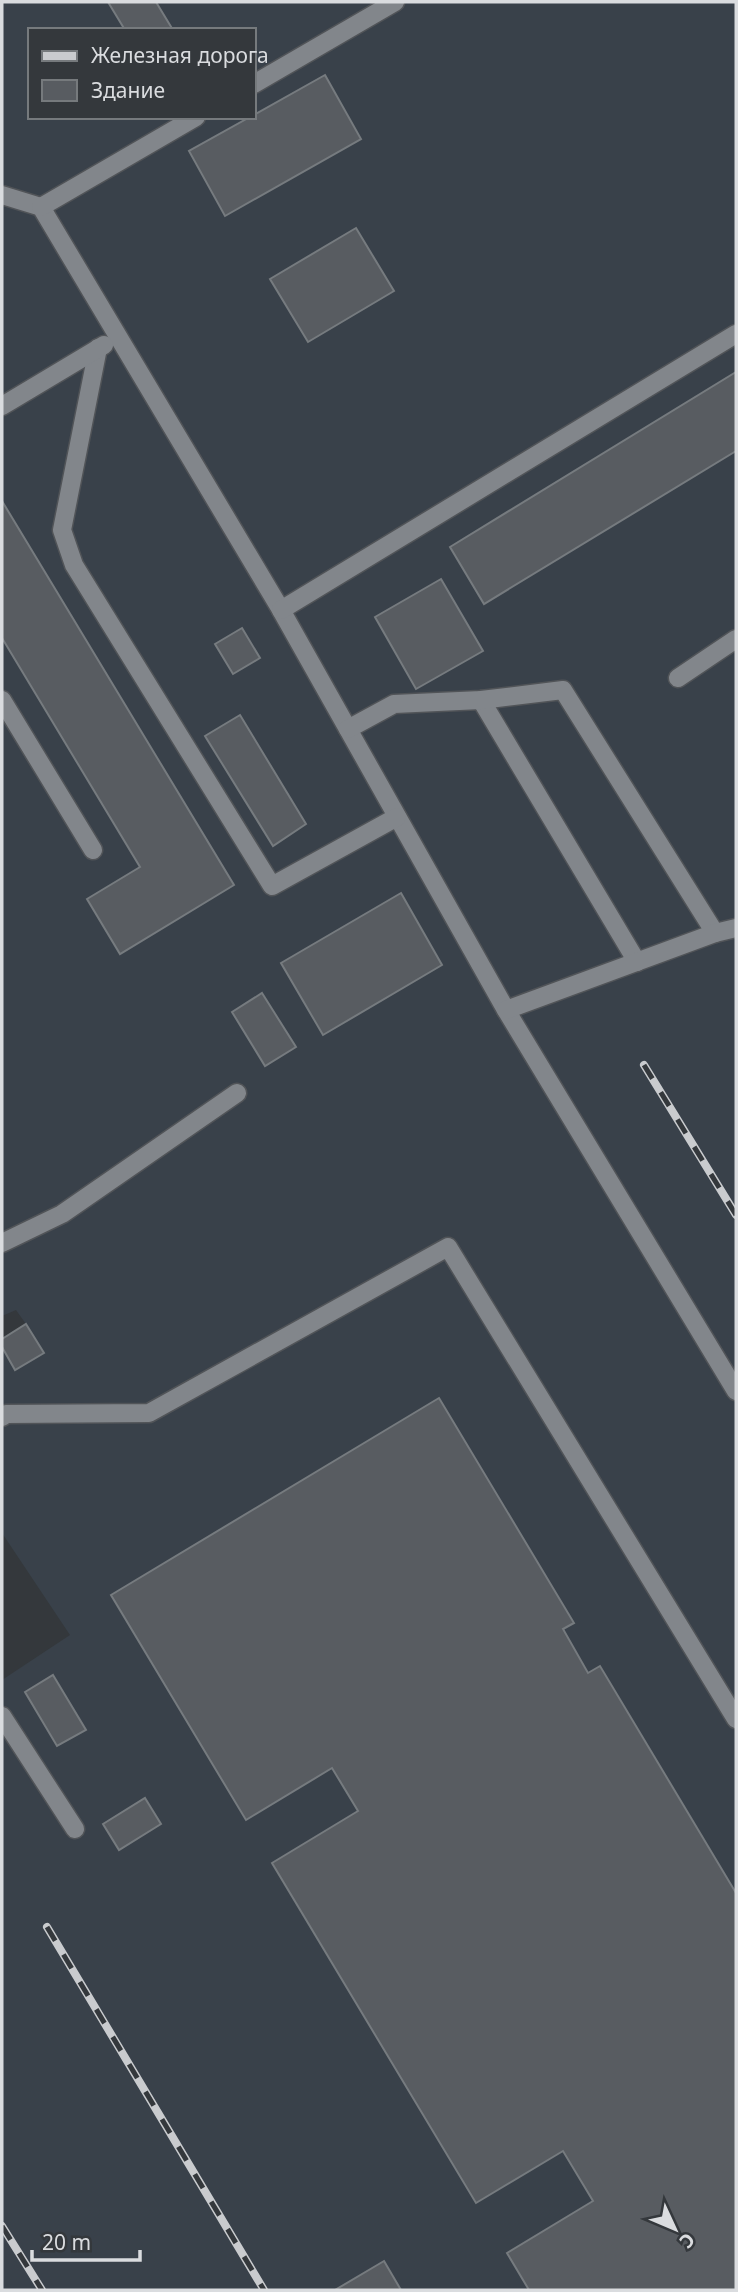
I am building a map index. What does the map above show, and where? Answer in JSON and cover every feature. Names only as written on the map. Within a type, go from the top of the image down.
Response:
[{"type":"lane","points":[[256,83],[396,2]]},
{"type":"lane","points":[[41,207],[193,119]]},
{"type":"lane","points":[[2,195],[41,207],[282,610],[506,1010],[736,1391]]},
{"type":"lane","points":[[282,610],[736,334]]},
{"type":"lane","points":[[2,406],[119,336]]},
{"type":"lane","points":[[98,348],[62,530],[74,565],[272,886],[397,817]]},
{"type":"lane","points":[[678,678],[736,639]]},
{"type":"lane","points":[[348,729],[394,705],[481,700],[563,690],[715,933]]},
{"type":"lane","points":[[2,700],[93,850]]},
{"type":"lane","points":[[481,700],[637,962]]},
{"type":"lane","points":[[506,1010],[715,933],[736,928]]},
{"type":"lane","points":[[2,1243],[62,1214],[237,1093]]},
{"type":"lane","points":[[2,1416],[149,1413],[448,1247],[736,1719]]},
{"type":"lane","points":[[2,1716],[75,1829]]},
{"type":"shaded area","points":[[2,2],[736,2],[736,2290],[2,2290],[2,1680],[70,1635],[2,1533],[2,1339],[26,1324],[16,1310],[2,1316]]},
{"type":"building","points":[[108,2],[156,2],[172,28],[124,28]]},
{"type":"building","points":[[325,75],[361,139],[225,216],[189,151],[246,119],[256,119],[256,114]]},
{"type":"building","points":[[356,228],[394,291],[308,342],[270,279]]},
{"type":"building","points":[[736,372],[736,451],[484,604],[450,547]]},
{"type":"building","points":[[2,501],[234,885],[120,954],[87,899],[140,867],[2,638]]},
{"type":"building","points":[[441,579],[483,651],[416,689],[375,617]]},
{"type":"building","points":[[242,628],[260,658],[233,674],[215,644]]},
{"type":"building","points":[[240,715],[306,824],[273,846],[205,736]]},
{"type":"building","points":[[401,893],[442,965],[323,1035],[281,963]]},
{"type":"building","points":[[262,993],[296,1047],[265,1066],[232,1012]]},
{"type":"building","points":[[26,1324],[44,1353],[15,1370],[2,1347],[2,1339]]},
{"type":"building","points":[[439,1398],[574,1623],[563,1629],[588,1673],[600,1666],[736,1893],[736,2290],[529,2290],[507,2253],[593,2201],[563,2151],[476,2203],[272,1863],[358,1811],[332,1768],[246,1820],[111,1595]]},
{"type":"building","points":[[53,1675],[86,1730],[57,1746],[25,1692]]},
{"type":"building","points":[[145,1798],[161,1824],[119,1850],[103,1824]]},
{"type":"building","points":[[384,2261],[401,2290],[335,2290]]},
{"type":"railway","points":[[644,1065],[736,1215]]},
{"type":"railway","points":[[47,1927],[264,2290]]},
{"type":"railway","points":[[2,2226],[42,2290]]}]
